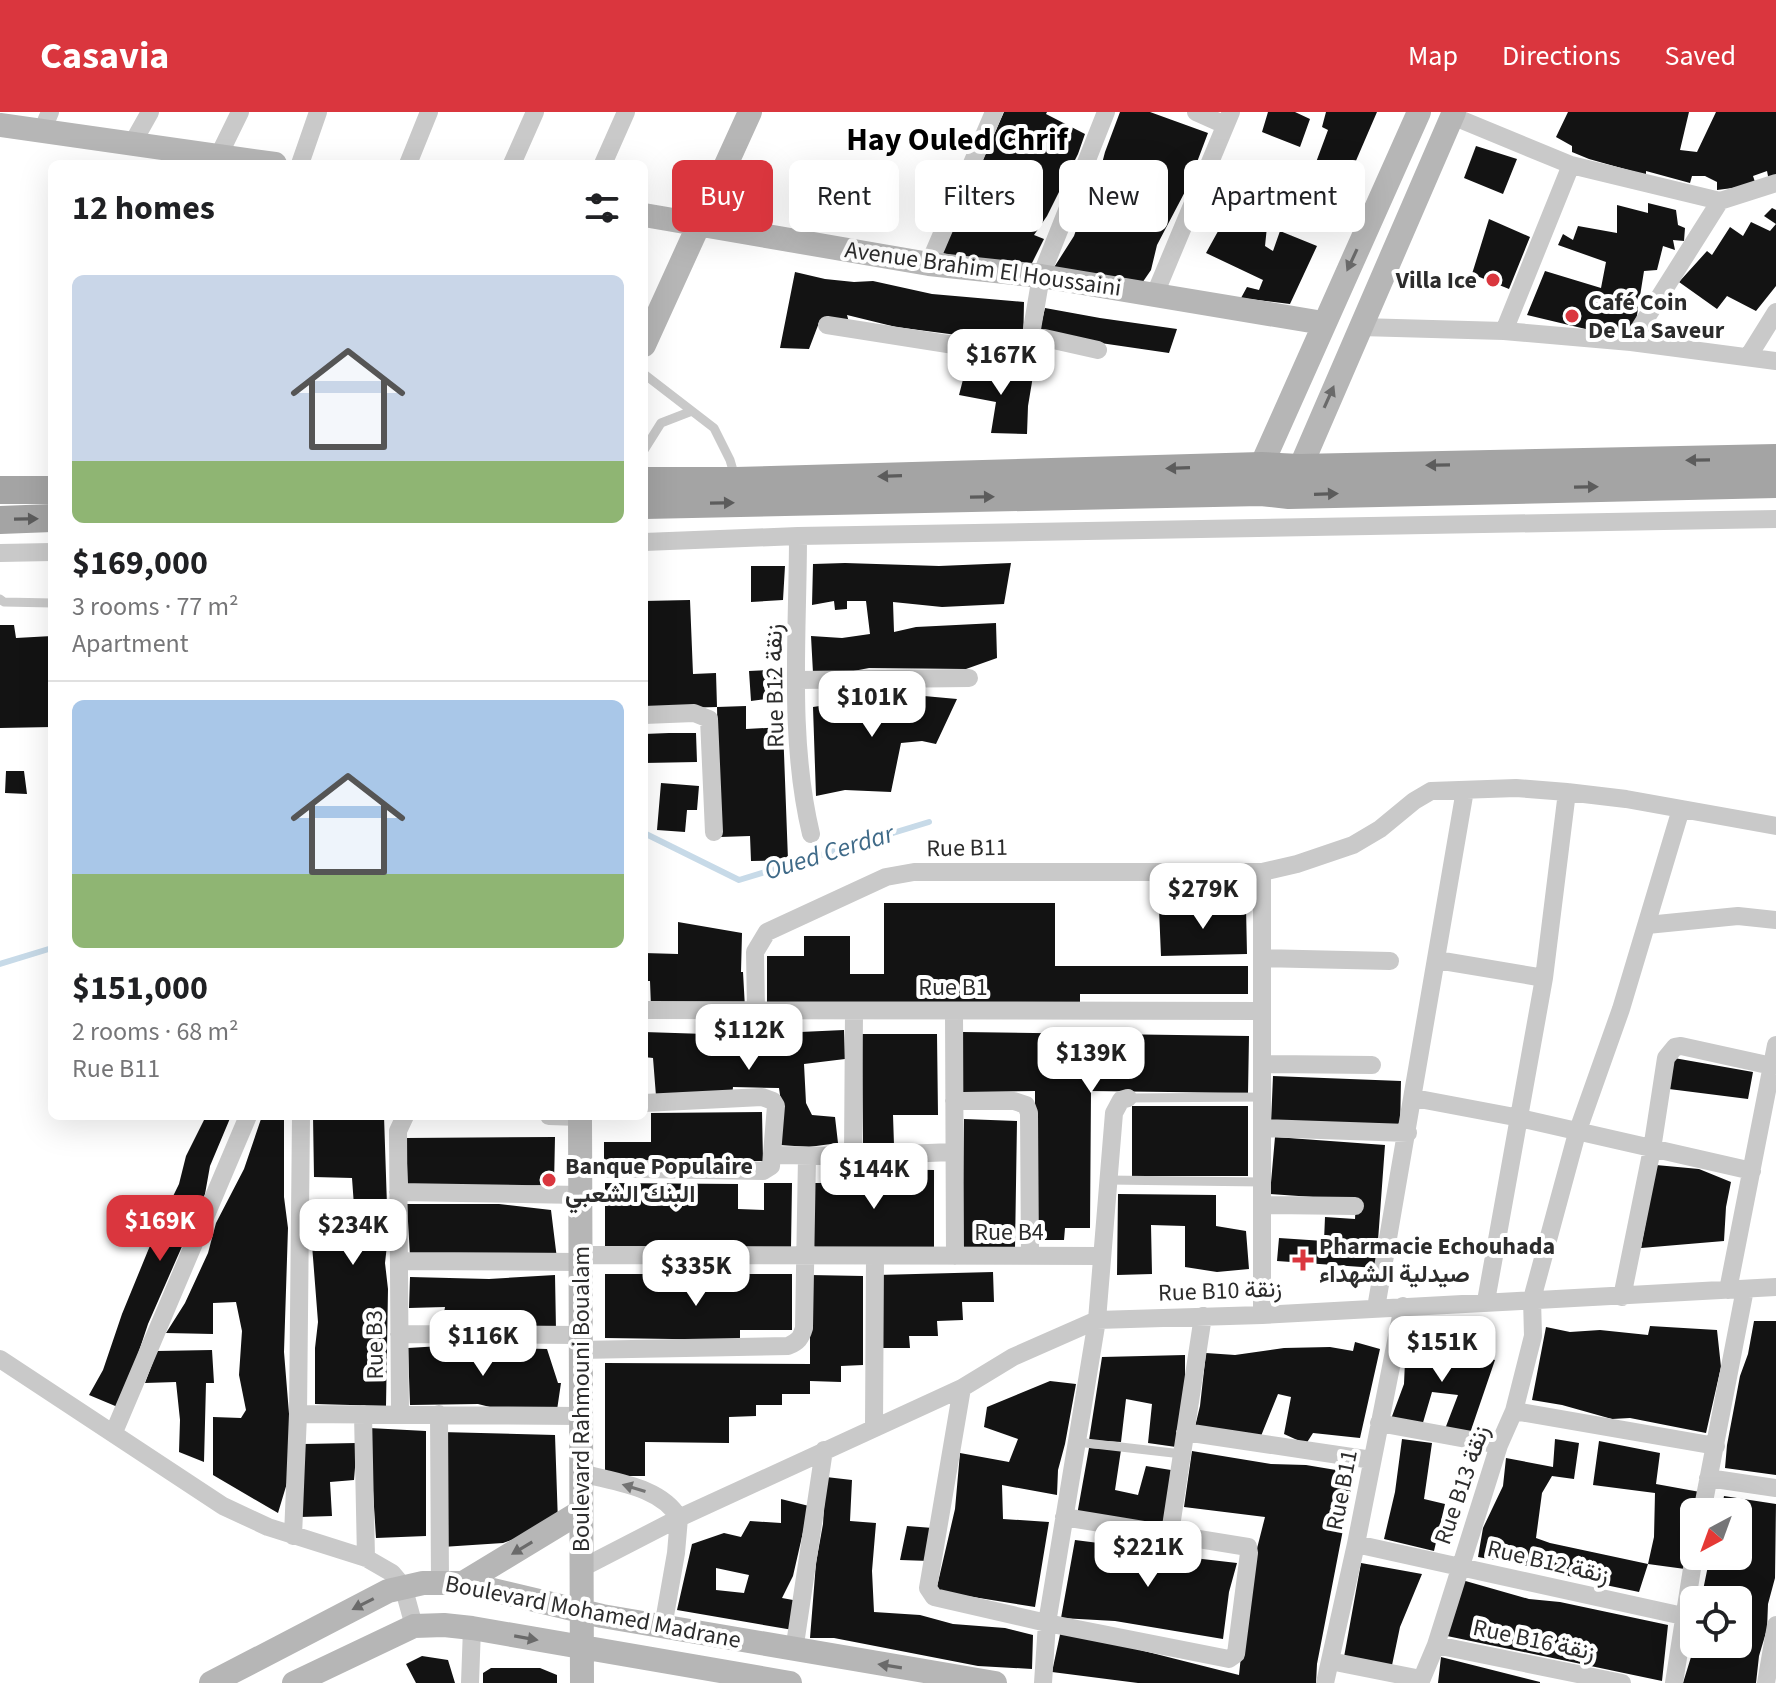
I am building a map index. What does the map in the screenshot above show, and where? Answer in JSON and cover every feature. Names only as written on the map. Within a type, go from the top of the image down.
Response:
[{"type":"main road","points":[[648,481],[1261,466],[1299,468],[1776,458]]},
{"type":"main road","points":[[648,505],[1776,484]]},
{"type":"main road","points":[[0,490],[48,490]]},
{"type":"main road","points":[[0,520],[48,518]]},
{"type":"street","points":[[132,144],[150,112]]},
{"type":"street","points":[[219,155],[240,112]]},
{"type":"street","points":[[301,160],[318,112]]},
{"type":"street","points":[[410,160],[429,112]]},
{"type":"street","points":[[514,160],[535,112]]},
{"type":"street","points":[[605,160],[626,112]]},
{"type":"street","points":[[728,160],[750,112]]},
{"type":"street","points":[[827,325],[1019,355],[1026,351],[1041,276],[1106,112]]},
{"type":"street","points":[[1155,294],[1228,118],[1196,112]]},
{"type":"street","points":[[1260,528],[1249,493],[1419,112]]},
{"type":"street","points":[[929,264],[989,114]]},
{"type":"street","points":[[1260,528],[1289,495],[1453,114],[1571,165],[1720,201],[1776,183]]},
{"type":"street","points":[[0,125],[46,122],[132,144],[250,160]]},
{"type":"street","points":[[1504,331],[1571,165]]},
{"type":"street","points":[[1631,342],[1720,201]]},
{"type":"street","name":"Avenue Brahim El Houssaini","points":[[648,216],[672,220]]},
{"type":"street","points":[[648,336],[695,232]]},
{"type":"street","name":"Avenue Brahim El Houssaini","points":[[745,232],[929,264],[1041,276],[1323,323]]},
{"type":"street","points":[[1748,357],[1776,312]]},
{"type":"street","points":[[1360,327],[1504,331],[1631,342],[1776,361]]},
{"type":"street","points":[[1031,335],[1098,350]]},
{"type":"street","points":[[648,542],[798,536],[1776,519]]},
{"type":"street","points":[[0,536],[0,553],[48,552]]},
{"type":"street","name":"Rue B12 زنقة","points":[[798,536],[798,746],[804,805],[811,834]]},
{"type":"street","points":[[798,680],[969,678]]},
{"type":"street","points":[[648,715],[694,713],[709,719],[714,832]]},
{"type":"street","name":"Rue B11","points":[[756,1011],[755,952],[767,932],[829,895],[886,877],[914,872],[1262,872],[1353,845],[1431,791],[1516,788],[1567,792],[1776,826]]},
{"type":"street","points":[[1376,1308],[1465,790]]},
{"type":"street","points":[[1486,1301],[1544,978],[1567,792]]},
{"type":"street","name":"Rue B13 زنقة","points":[[1421,1681],[1436,1645],[1499,1445],[1514,1411],[1533,1336],[1532,1299],[1577,1133],[1647,925],[1681,809]]},
{"type":"street","points":[[1262,872],[1262,1315]]},
{"type":"street","points":[[1647,925],[1738,916],[1776,920]]},
{"type":"street","points":[[1263,958],[1390,961]]},
{"type":"street","points":[[1437,960],[1544,978]]},
{"type":"street","name":"Rue B1","points":[[648,1010],[1262,1011]]},
{"type":"street","points":[[853,1156],[854,1011]]},
{"type":"street","points":[[954,1011],[955,1256]]},
{"type":"street","points":[[1704,1498],[1716,1446],[1752,1171],[1776,1045]]},
{"type":"street","points":[[1622,1297],[1652,1149],[1666,1058],[1675,1047],[1772,1066]]},
{"type":"street","points":[[1262,1064],[1372,1065]]},
{"type":"street","points":[[648,1103],[768,1098],[776,1106],[768,1163]]},
{"type":"street","points":[[1043,1683],[1047,1623],[1097,1320],[1114,1113],[1121,1100],[1128,1098]]},
{"type":"street","points":[[1414,1098],[1520,1118],[1752,1171]]},
{"type":"street","points":[[954,1101],[1014,1101],[1026,1105],[1029,1113],[1030,1255]]},
{"type":"street","points":[[114,1432],[246,1120]]},
{"type":"street","points":[[293,1536],[298,1414],[301,1120]]},
{"type":"street","name":"Boulevard Rahmouni Boualam","points":[[580,1120],[582,1683]]},
{"type":"street","name":"Rue B3","points":[[400,1413],[398,1192],[402,1124]]},
{"type":"street","points":[[1264,1128],[1408,1133]]},
{"type":"street","points":[[581,1168],[768,1163],[807,1157],[953,1152]]},
{"type":"street","points":[[399,1334],[579,1343],[788,1346],[802,1337],[804,1328],[807,1157]]},
{"type":"street","points":[[398,1192],[580,1195]]},
{"type":"street","points":[[1262,1205],[1355,1206]]},
{"type":"street","points":[[874,1427],[875,1256]]},
{"type":"street","name":"Rue B4","points":[[399,1261],[1102,1256]]},
{"type":"street","name":"Rue B10 زنقة","points":[[1097,1320],[1262,1315],[1776,1287]]},
{"type":"street","name":"Rue B11","points":[[1325,1683],[1403,1306]]},
{"type":"street","points":[[1170,1533],[1203,1316]]},
{"type":"street","points":[[582,1568],[679,1518],[962,1388],[1013,1357],[1097,1320]]},
{"type":"street","points":[[0,1359],[223,1506],[293,1536],[366,1558],[392,1573],[403,1586],[414,1626]]},
{"type":"street","points":[[962,1388],[928,1588],[934,1597],[1229,1659],[1237,1651],[1248,1547],[1064,1517]]},
{"type":"street","points":[[1514,1411],[1716,1446]]},
{"type":"street","points":[[298,1414],[580,1416]]},
{"type":"street","points":[[363,1414],[366,1558]]},
{"type":"street","points":[[439,1414],[452,1582],[580,1512]]},
{"type":"street","points":[[1379,1423],[1499,1445]]},
{"type":"street","points":[[1185,1432],[1372,1460]]},
{"type":"street","points":[[794,1651],[824,1450]]},
{"type":"street","points":[[581,1473],[644,1490],[667,1504],[679,1518],[663,1627]]},
{"type":"street","points":[[1708,1478],[1776,1488]]},
{"type":"street","name":"Rue B12 زنقة","points":[[1356,1544],[1680,1615]]},
{"type":"street","name":"Boulevard Mohamed Madrane","points":[[211,1683],[403,1586],[452,1582],[663,1627],[995,1683]]},
{"type":"street","name":"Boulevard Mohamed Madrane","points":[[294,1683],[414,1626],[444,1625],[582,1647],[760,1681],[790,1683]]},
{"type":"street","points":[[1766,1683],[1776,1625]]},
{"type":"street","points":[[470,1683],[472,1628]]},
{"type":"street","points":[[1674,1683],[1680,1638]]},
{"type":"street","points":[[760,1681],[767,1645]]},
{"type":"street","name":"Rue B16 زنقة","points":[[1436,1645],[1622,1683]]},
{"type":"street","points":[[1330,1661],[1421,1681]]},
{"type":"lane","points":[[648,377],[714,428],[730,460],[736,481]]},
{"type":"lane","points":[[648,444],[661,423],[692,411]]},
{"type":"lane","points":[[0,599],[4,602],[48,603]]},
{"type":"lane","points":[[1128,1098],[1263,1097]]},
{"type":"lane","points":[[1108,1180],[1262,1182]]},
{"type":"lane","points":[[1077,1442],[1182,1454]]},
{"type":"building","points":[[1004,112],[1047,112],[1085,134],[1075,160],[1059,160],[1059,192],[1043,222],[1043,160],[983,160]]},
{"type":"building","points":[[1120,112],[1150,112],[1208,133],[1198,160],[1184,160],[1184,194],[1168,224],[1168,160],[1103,160]]},
{"type":"building","points":[[1268,112],[1295,112],[1310,119],[1300,147],[1262,132]]},
{"type":"building","points":[[1326,112],[1377,112],[1356,160],[1317,160],[1328,130],[1322,127]]},
{"type":"building","points":[[1568,112],[1689,112],[1680,150],[1697,152],[1716,112],[1776,112],[1776,178],[1769,181],[1767,171],[1753,176],[1756,185],[1717,190],[1717,182],[1705,176],[1692,176],[1690,183],[1589,159],[1572,152],[1572,146],[1556,137]]},
{"type":"building","points":[[1476,146],[1517,159],[1503,194],[1464,178]]},
{"type":"building","points":[[1648,203],[1676,210],[1678,225],[1685,228],[1684,241],[1673,240],[1675,250],[1663,246],[1657,270],[1644,271],[1634,334],[1594,331],[1527,315],[1545,271],[1601,288],[1606,262],[1558,245],[1563,234],[1573,240],[1578,226],[1617,233],[1617,205],[1648,213]]},
{"type":"building","points":[[1772,208],[1776,210],[1776,224],[1764,216]]},
{"type":"building","points":[[1489,219],[1530,237],[1509,289],[1472,274]]},
{"type":"building","points":[[1751,222],[1770,231],[1776,224],[1776,286],[1756,311],[1727,296],[1717,309],[1679,282],[1707,251],[1712,255],[1730,227],[1743,236]]},
{"type":"building","points":[[951,232],[1036,232],[1034,235],[1044,239],[1028,271],[942,253]]},
{"type":"building","points":[[1075,232],[1164,232],[1151,270],[1140,286],[1053,269]]},
{"type":"building","points":[[1218,232],[1266,232],[1265,246],[1273,251],[1280,232],[1317,246],[1290,304],[1241,298],[1247,287],[1259,290],[1263,280],[1206,253]]},
{"type":"building","points":[[795,272],[825,279],[873,281],[932,294],[1024,302],[1023,350],[847,315],[850,326],[820,320],[809,349],[780,348]]},
{"type":"building","points":[[1045,308],[1177,329],[1169,353],[1039,334]]},
{"type":"building","points":[[966,368],[998,369],[1033,376],[1027,434],[991,433],[996,402],[959,395]]},
{"type":"building","points":[[1011,563],[1004,604],[942,607],[893,602],[894,632],[916,627],[996,623],[997,658],[966,669],[869,668],[843,673],[813,673],[811,636],[842,638],[870,634],[866,601],[847,601],[847,609],[835,610],[834,601],[812,605],[813,564],[939,566]]},
{"type":"building","points":[[751,566],[785,566],[783,600],[751,602]]},
{"type":"building","points":[[690,600],[693,674],[716,673],[717,707],[648,709],[648,601]]},
{"type":"building","points":[[0,625],[14,625],[16,638],[48,636],[48,727],[0,728]]},
{"type":"building","points":[[785,669],[781,697],[751,701],[749,671]]},
{"type":"building","points":[[924,696],[957,699],[936,744],[922,741],[901,743],[891,792],[845,790],[816,796],[813,707],[873,698]]},
{"type":"building","points":[[746,706],[746,729],[783,727],[788,860],[751,861],[750,836],[720,837],[717,707]]},
{"type":"building","points":[[696,733],[697,762],[648,763],[648,734]]},
{"type":"building","points":[[6,771],[24,771],[27,794],[5,793]]},
{"type":"building","points":[[661,783],[699,786],[697,810],[687,810],[685,832],[657,830]]},
{"type":"building","points":[[884,903],[1055,903],[1055,966],[1248,966],[1248,994],[1080,994],[1080,1008],[767,1008],[767,956],[804,956],[804,936],[850,936],[850,974],[884,974]]},
{"type":"building","points":[[1246,907],[1247,954],[1161,956],[1159,909]]},
{"type":"building","points":[[678,922],[742,933],[741,972],[745,1008],[651,1007],[648,953],[678,954]]},
{"type":"building","points":[[844,1030],[845,1059],[804,1064],[806,1103],[812,1115],[835,1117],[838,1143],[809,1147],[780,1145],[779,1088],[733,1087],[732,1096],[656,1096],[653,1058],[648,1057],[648,1032],[736,1035]]},
{"type":"building","points":[[962,1032],[1249,1036],[1248,1093],[1091,1091],[1090,1228],[1065,1228],[1064,1240],[1035,1240],[1035,1091],[962,1092]]},
{"type":"building","points":[[862,1034],[937,1034],[938,1115],[893,1115],[894,1145],[863,1145]]},
{"type":"building","points":[[1674,1058],[1753,1072],[1748,1099],[1669,1089]]},
{"type":"building","points":[[1273,1076],[1401,1081],[1400,1129],[1271,1124]]},
{"type":"building","points":[[1132,1106],[1248,1106],[1248,1176],[1132,1176]]},
{"type":"building","points":[[762,1112],[763,1161],[604,1163],[604,1142],[651,1142],[651,1113]]},
{"type":"building","points":[[964,1119],[1017,1121],[1015,1248],[962,1247]]},
{"type":"building","points":[[204,1120],[229,1120],[210,1166],[205,1194],[148,1324],[120,1408],[89,1395],[103,1370],[122,1314],[179,1184],[186,1156]]},
{"type":"building","points":[[261,1120],[284,1120],[284,1197],[288,1228],[284,1352],[293,1463],[278,1513],[213,1475],[213,1417],[241,1418],[246,1410],[239,1375],[242,1331],[236,1302],[213,1303],[213,1334],[166,1333],[185,1303],[208,1253],[216,1223],[244,1169]]},
{"type":"building","points":[[313,1120],[384,1120],[388,1236],[385,1263],[388,1289],[386,1406],[315,1404],[318,1322],[311,1232],[352,1236],[354,1206],[352,1178],[314,1177]]},
{"type":"building","points":[[555,1137],[554,1185],[408,1189],[406,1138]]},
{"type":"building","points":[[1275,1137],[1385,1145],[1376,1268],[1277,1261],[1279,1238],[1324,1241],[1325,1217],[1355,1219],[1356,1200],[1270,1194]]},
{"type":"building","points":[[1656,1165],[1699,1169],[1731,1182],[1724,1241],[1641,1248]]},
{"type":"building","points":[[863,1169],[934,1170],[934,1248],[808,1247],[808,1183],[863,1183]]},
{"type":"building","points":[[605,1183],[738,1184],[738,1209],[764,1210],[764,1183],[792,1183],[791,1248],[605,1246]]},
{"type":"building","points":[[1118,1194],[1216,1195],[1216,1226],[1246,1231],[1249,1269],[1217,1272],[1185,1267],[1185,1226],[1151,1225],[1152,1274],[1117,1275]]},
{"type":"building","points":[[407,1204],[499,1204],[551,1210],[557,1259],[410,1256]]},
{"type":"building","points":[[993,1272],[994,1302],[962,1302],[963,1320],[937,1321],[938,1336],[909,1336],[910,1348],[880,1348],[877,1275]]},
{"type":"building","points":[[605,1274],[653,1274],[653,1284],[740,1285],[740,1274],[792,1274],[792,1330],[740,1330],[740,1340],[605,1338]]},
{"type":"building","points":[[555,1275],[556,1330],[441,1331],[445,1307],[409,1308],[410,1277],[489,1279]]},
{"type":"building","points":[[810,1275],[863,1276],[863,1365],[841,1366],[841,1382],[810,1381],[810,1394],[782,1394],[782,1405],[756,1405],[756,1416],[729,1417],[729,1443],[645,1442],[645,1476],[605,1476],[605,1363],[810,1364]]},
{"type":"building","points":[[1754,1321],[1776,1321],[1776,1475],[1725,1468],[1740,1376]]},
{"type":"building","points":[[1650,1326],[1717,1330],[1721,1367],[1706,1433],[1630,1418],[1612,1419],[1532,1400],[1546,1327],[1570,1332],[1600,1330],[1648,1335]]},
{"type":"building","points":[[1406,1338],[1495,1360],[1469,1436],[1445,1429],[1458,1395],[1432,1392],[1422,1426],[1391,1419],[1404,1384]]},
{"type":"building","points":[[1355,1342],[1380,1349],[1360,1438],[1313,1433],[1306,1444],[1284,1434],[1291,1397],[1278,1394],[1261,1436],[1194,1431],[1206,1353],[1235,1355],[1284,1348],[1330,1347],[1353,1351]]},
{"type":"building","points":[[408,1348],[547,1349],[558,1383],[561,1383],[557,1410],[502,1410],[478,1404],[410,1405]]},
{"type":"building","points":[[212,1350],[214,1383],[206,1383],[204,1462],[179,1452],[176,1382],[145,1383],[157,1351]]},
{"type":"building","points":[[1185,1355],[1185,1390],[1176,1447],[1148,1443],[1152,1404],[1126,1399],[1121,1442],[1089,1440],[1102,1357]]},
{"type":"building","points":[[1050,1381],[1076,1384],[1058,1470],[1057,1495],[1002,1485],[1003,1519],[1049,1522],[1035,1607],[936,1591],[955,1509],[960,1453],[1009,1462],[1018,1439],[984,1427],[987,1407]]},
{"type":"building","points":[[369,1428],[426,1431],[426,1536],[376,1538]]},
{"type":"building","points":[[441,1432],[555,1435],[558,1523],[503,1543],[442,1547]]},
{"type":"building","points":[[1402,1439],[1432,1443],[1424,1499],[1445,1504],[1434,1551],[1384,1539],[1395,1492]]},
{"type":"building","points":[[1555,1439],[1579,1443],[1574,1479],[1552,1476],[1542,1493],[1536,1538],[1648,1564],[1639,1592],[1478,1557],[1483,1528],[1503,1486],[1506,1458],[1553,1467]]},
{"type":"building","points":[[1599,1441],[1660,1453],[1656,1484],[1700,1492],[1698,1498],[1680,1498],[1680,1568],[1648,1564],[1654,1537],[1655,1493],[1593,1485]]},
{"type":"building","points":[[357,1443],[354,1480],[330,1482],[332,1516],[300,1517],[303,1444]]},
{"type":"building","points":[[1089,1448],[1121,1450],[1115,1490],[1138,1495],[1146,1466],[1171,1470],[1164,1527],[1077,1515]]},
{"type":"building","points":[[1192,1451],[1354,1473],[1316,1683],[1138,1683],[1052,1672],[1061,1630],[1239,1675],[1249,1580],[1265,1517],[1184,1507]]},
{"type":"building","points":[[826,1477],[852,1480],[850,1521],[876,1523],[872,1571],[874,1612],[920,1615],[953,1624],[1005,1628],[1033,1635],[1032,1669],[978,1666],[834,1638],[810,1638]]},
{"type":"building","points":[[781,1499],[809,1506],[793,1576],[782,1598],[793,1600],[793,1630],[677,1610],[692,1544],[724,1533],[741,1537],[750,1521],[781,1523]],"holes":[[[716,1568],[749,1575],[744,1593],[716,1590]]]},
{"type":"building","points":[[1752,1500],[1776,1504],[1775,1578],[1756,1683],[1683,1683],[1691,1658],[1752,1658],[1752,1586],[1704,1586],[1707,1570],[1752,1570]]},
{"type":"building","points":[[907,1526],[933,1528],[930,1561],[900,1560]]},
{"type":"building","points":[[1075,1540],[1237,1563],[1229,1592],[1223,1639],[1115,1621],[1061,1618]]},
{"type":"building","points":[[1361,1563],[1422,1574],[1400,1627],[1391,1670],[1344,1657]]},
{"type":"building","points":[[1462,1580],[1529,1599],[1560,1602],[1668,1625],[1662,1681],[1447,1636]]},
{"type":"building","points":[[422,1656],[448,1660],[455,1683],[416,1683],[406,1664]]},
{"type":"building","points":[[1441,1657],[1540,1682],[1540,1683],[1438,1683]]},
{"type":"building","points":[[491,1668],[540,1668],[557,1675],[557,1683],[483,1683],[483,1673]]},
{"type":"waterway","name":"Oued Cerdar","points":[[648,835],[739,880],[929,822]]},
{"type":"waterway","name":"Oued Cerdar","points":[[0,964],[48,949]]},
{"type":"place","name":"Villa Ice","points":[[1493,280]]},
{"type":"place","name":"Café Coin De La Saveur","points":[[1572,316]]},
{"type":"place","name":"Banque Populaire البنك الشعبي","points":[[549,1180]]},
{"type":"place","name":"Pharmacie Echouhada صيدلية الشهداء","points":[[1303,1260]]},
{"type":"district","name":"Hay Ouled Chrif","points":[[957,140]]}]
